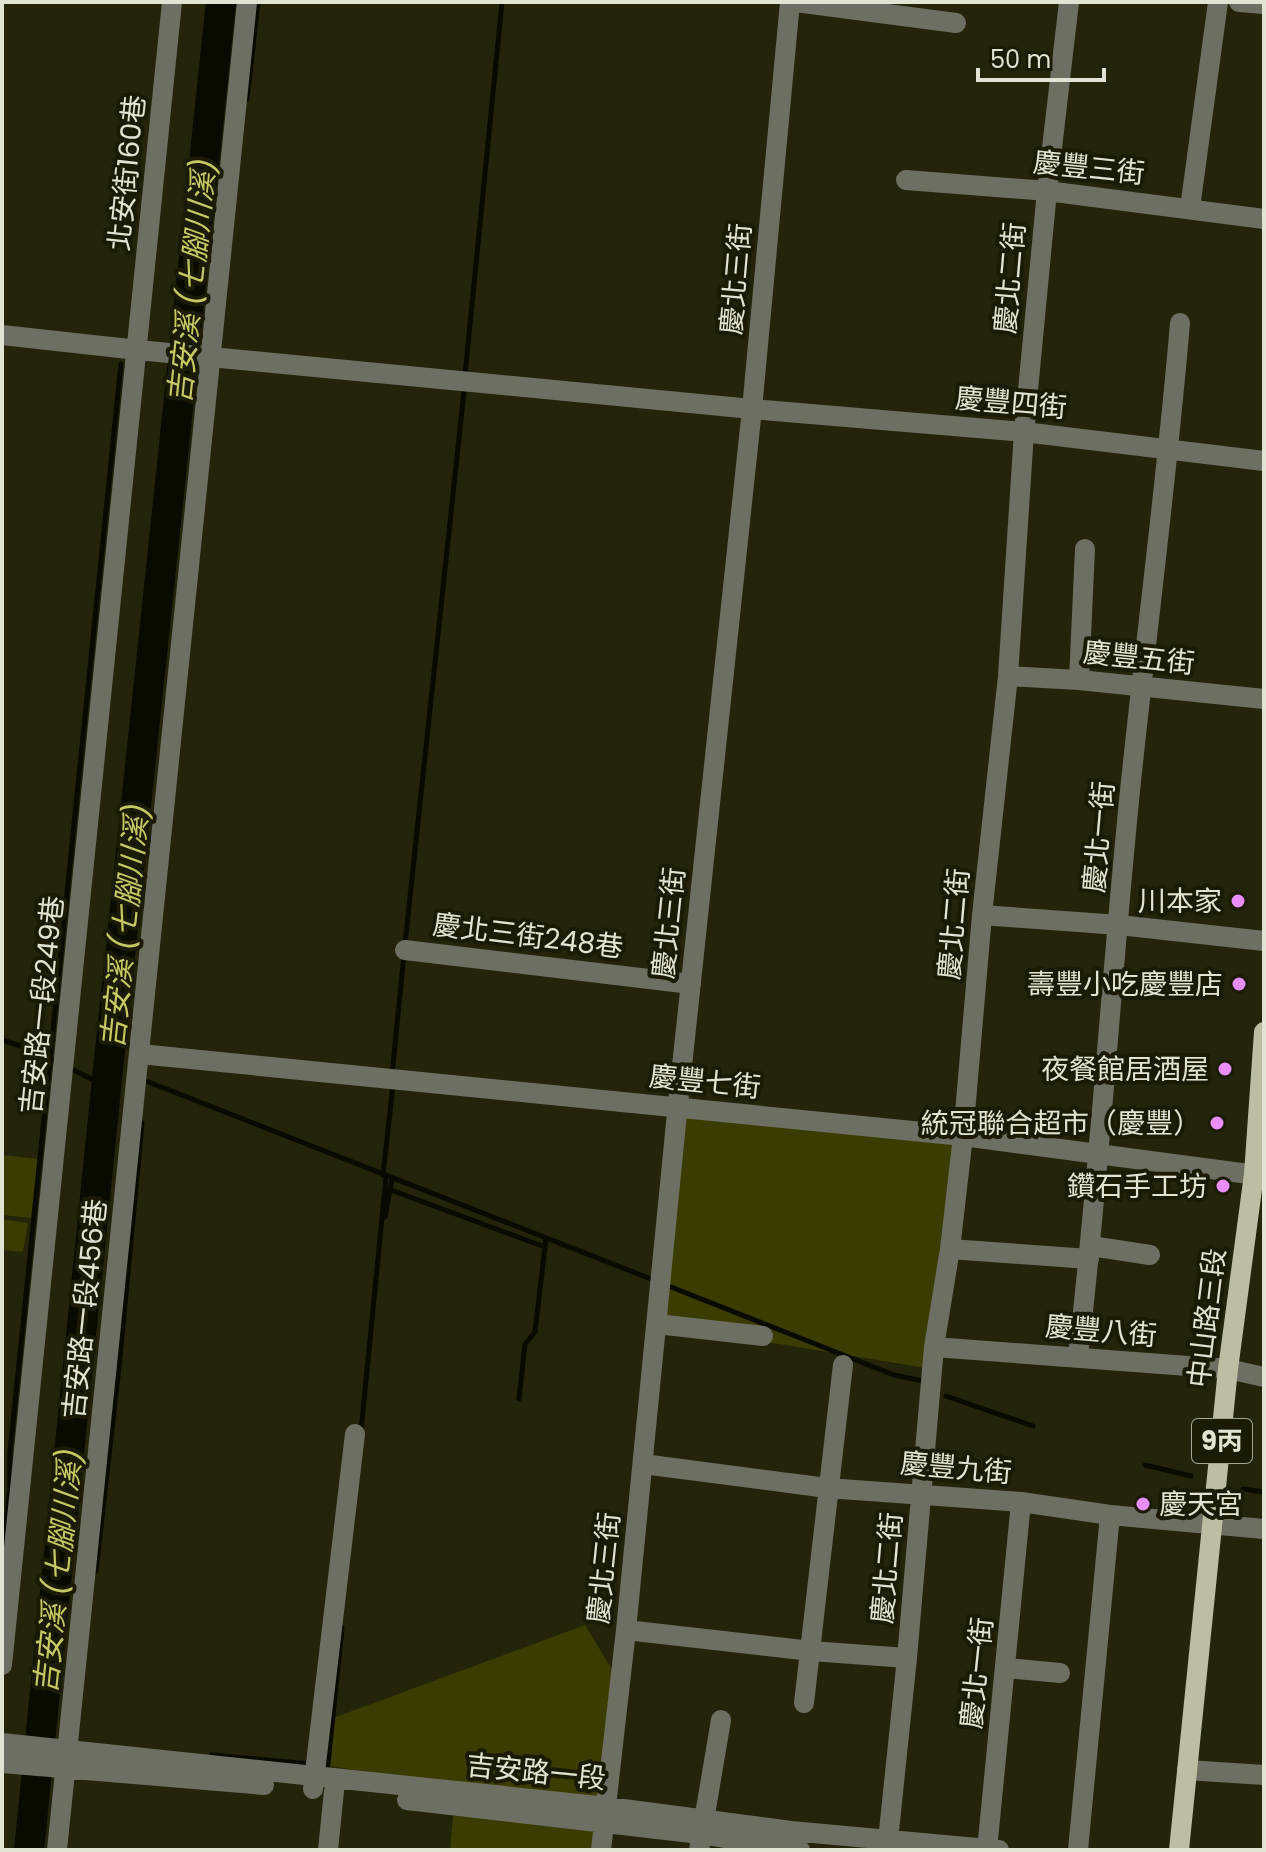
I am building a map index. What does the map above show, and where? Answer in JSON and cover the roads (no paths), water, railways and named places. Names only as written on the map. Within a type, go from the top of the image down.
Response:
[{"type":"main road","name":"中山路三段","points":[[1179,1850],[1228,1369],[1259,1175],[1264,1032]]},
{"type":"street","name":"北安街160巷","points":[[138,350],[172,2]]},
{"type":"street","name":"吉安路一段456巷","points":[[57,1850],[247,2]]},
{"type":"street","name":"慶北三街","points":[[601,1850],[752,409],[790,2]]},
{"type":"street","points":[[796,2],[956,23]]},
{"type":"street","name":"慶北二街","points":[[888,1845],[934,1347],[950,1249],[963,1136],[982,915],[1008,676],[1024,432],[1069,2]]},
{"type":"street","points":[[1190,208],[1218,2]]},
{"type":"street","points":[[1239,2],[1264,4]]},
{"type":"street","name":"慶豐三街","points":[[906,180],[1047,191],[1264,219]]},
{"type":"street","name":"慶北一街","points":[[1078,1356],[1180,323]]},
{"type":"street","name":"慶豐四街","points":[[2,335],[752,409],[1024,432],[1264,461]]},
{"type":"street","name":"吉安路一段249巷","points":[[2,1665],[138,350]]},
{"type":"street","points":[[1079,680],[1085,549]]},
{"type":"street","name":"慶豐五街","points":[[1008,676],[1264,699]]},
{"type":"street","points":[[982,915],[1119,925],[1264,941]]},
{"type":"street","name":"慶北三街248巷","points":[[405,950],[691,984]]},
{"type":"street","name":"慶豐七街","points":[[140,1054],[963,1136],[1259,1175]]},
{"type":"street","points":[[950,1249],[1150,1255]]},
{"type":"street","points":[[657,1324],[763,1336]]},
{"type":"street","name":"慶豐八街","points":[[934,1347],[1228,1369],[1264,1377]]},
{"type":"street","points":[[804,1703],[843,1365]]},
{"type":"street","points":[[328,1850],[321,1786],[355,1434]]},
{"type":"street","name":"慶豐九街","points":[[643,1464],[827,1488],[1021,1502],[1110,1515],[1264,1529]]},
{"type":"street","name":"慶北一街","points":[[991,1850],[1021,1502]]},
{"type":"street","points":[[1078,1850],[1110,1515]]},
{"type":"street","points":[[626,1630],[811,1651],[907,1658]]},
{"type":"street","points":[[1007,1668],[1060,1673]]},
{"type":"street","points":[[701,1834],[721,1720]]},
{"type":"street","points":[[2,1743],[66,1760]]},
{"type":"street","points":[[2,1763],[66,1760]]},
{"type":"street","name":"吉安路一段","points":[[66,1760],[606,1815],[701,1834],[792,1845],[888,1845],[991,1850]]},
{"type":"street","points":[[1187,1770],[1264,1775]]},
{"type":"waterway","name":"吉安溪 (七腳川溪)","points":[[29,1850],[221,2]]},
{"type":"waterway","points":[[247,99],[258,2]]},
{"type":"waterway","points":[[465,375],[502,2]]},
{"type":"waterway","points":[[2,1558],[10,1489],[10,1452],[121,364]]},
{"type":"waterway","points":[[405,944],[464,391]]},
{"type":"waterway","points":[[392,1075],[404,954]]},
{"type":"waterway","points":[[2,1040],[37,1051],[54,1061]]},
{"type":"waterway","points":[[108,1069],[120,1071]]},
{"type":"waterway","points":[[73,1070],[106,1086]]},
{"type":"waterway","points":[[146,1081],[651,1279]]},
{"type":"waterway","points":[[383,1175],[393,1085]]},
{"type":"waterway","points":[[96,1571],[142,1123]]},
{"type":"waterway","points":[[361,1431],[386,1177]]},
{"type":"waterway","points":[[385,1217],[392,1179]]},
{"type":"waterway","points":[[391,1190],[545,1247]]},
{"type":"waterway","points":[[519,1399],[525,1344],[535,1332],[546,1238]]},
{"type":"waterway","points":[[671,1287],[894,1375],[923,1381]]},
{"type":"waterway","points":[[946,1396],[1033,1426]]},
{"type":"waterway","points":[[1145,1465],[1191,1476]]},
{"type":"waterway","points":[[1243,1489],[1264,1492]]},
{"type":"waterway","points":[[327,1773],[342,1628]]},
{"type":"waterway","points":[[212,1755],[310,1764]]},
{"type":"place","name":"川本家","points":[[1238,901]]},
{"type":"place","name":"壽豐小吃慶豐店","points":[[1239,984]]},
{"type":"place","name":"夜餐館居酒屋","points":[[1225,1069]]},
{"type":"place","name":"統冠聯合超市（慶豐）","points":[[1217,1123]]},
{"type":"place","name":"鑽石手工坊","points":[[1223,1186]]},
{"type":"place","name":"慶天宮","points":[[1143,1504]]}]
